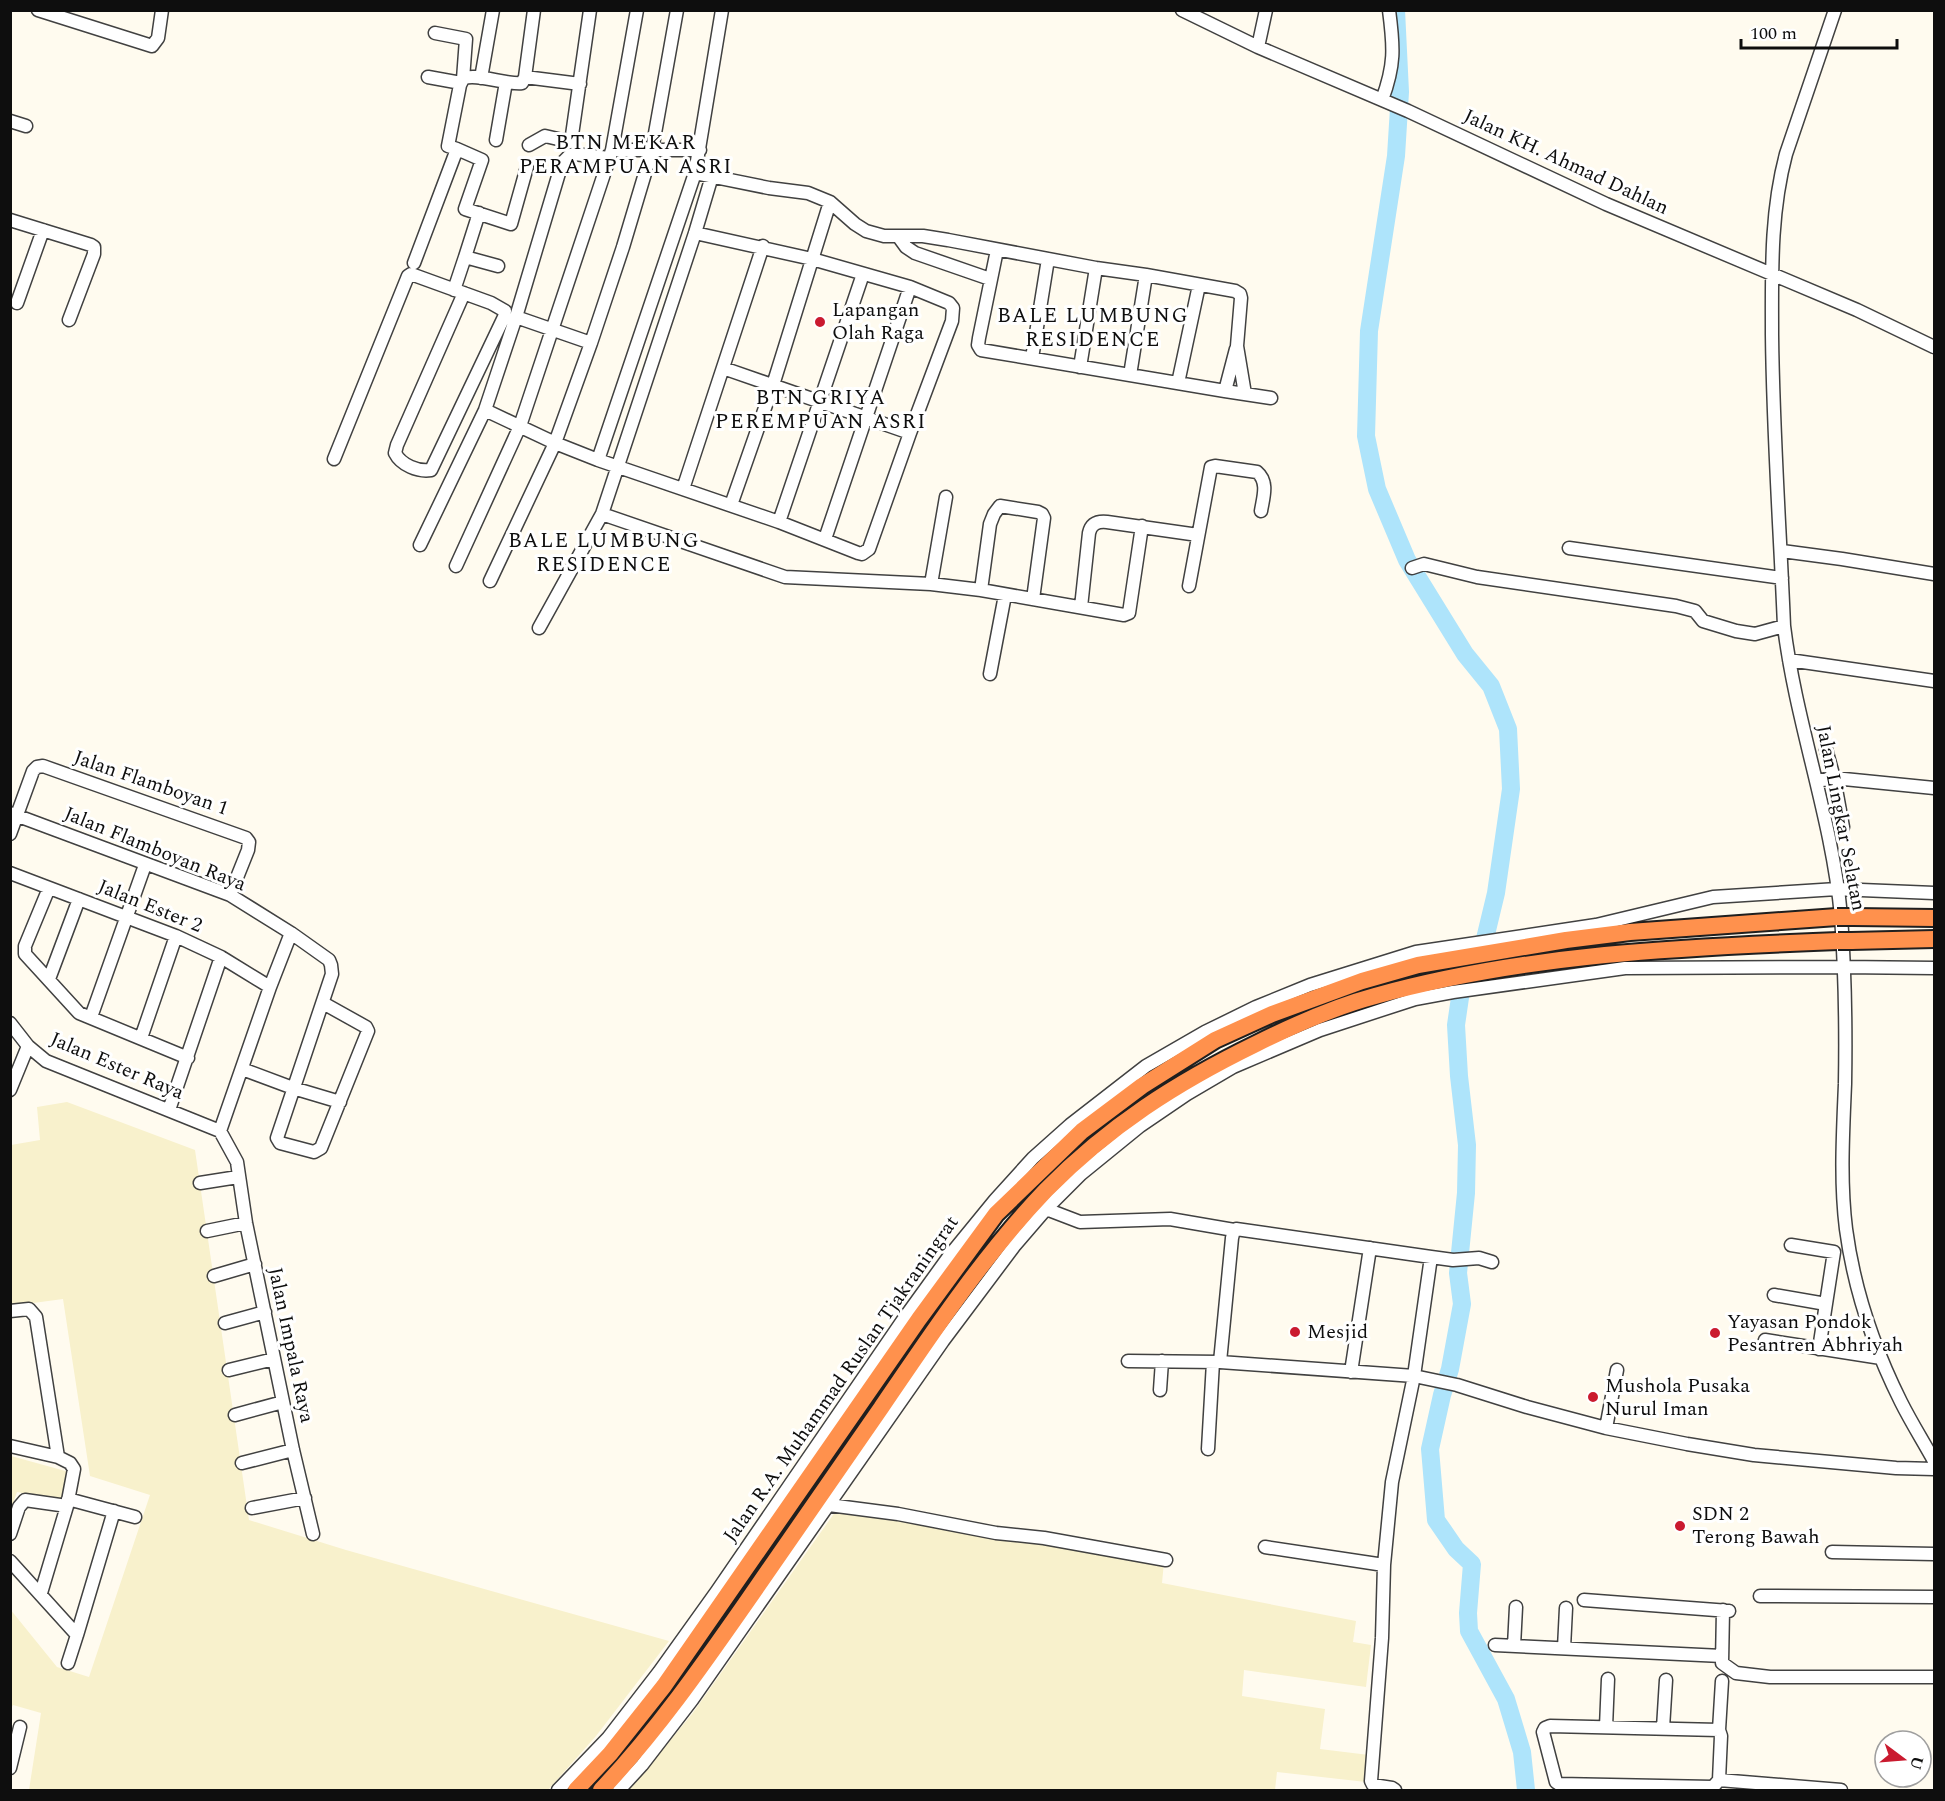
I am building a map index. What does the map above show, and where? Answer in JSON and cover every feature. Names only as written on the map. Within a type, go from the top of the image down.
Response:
[{"type":"highway","name":"Jalan R.A. Muhammad Ruslan Tjakraningrat","points":[[601,1791],[630,1760],[693,1680],[972,1278],[1045,1191],[1085,1153],[1160,1095],[1222,1060],[1279,1033],[1370,997],[1465,966],[1630,932],[1845,917],[1935,918]]},
{"type":"highway","name":"Jalan R.A. Muhammad Ruslan Tjakraningrat","points":[[1490,962],[1714,946],[1935,939]]},
{"type":"highway","name":"Jalan R.A. Muhammad Ruslan Tjakraningrat","points":[[576,1791],[619,1744],[664,1686],[919,1319],[996,1214],[1082,1131],[1181,1060],[1215,1040],[1272,1014],[1417,958],[1465,966]]},
{"type":"street","points":[[38,10],[152,46],[158,38],[162,10]]},
{"type":"street","points":[[481,78],[492,10]]},
{"type":"street","points":[[462,81],[466,76],[520,83],[525,77],[534,10]]},
{"type":"street","points":[[530,145],[545,136],[571,142],[590,10]]},
{"type":"street","points":[[456,566],[520,426],[610,154],[637,10]]},
{"type":"street","points":[[490,581],[555,443],[591,343],[652,150],[677,10]]},
{"type":"street","points":[[598,460],[695,172],[722,10]]},
{"type":"street","name":"Jalan KH. Ahmad Dahlan","points":[[1182,10],[1258,47],[1408,111],[1606,204],[1857,310],[1935,347]]},
{"type":"street","points":[[1258,47],[1266,10]]},
{"type":"street","points":[[1386,102],[1392,66],[1392,32],[1389,10]]},
{"type":"street","name":"Jalan Lingkar Selatan","points":[[1835,10],[1794,129],[1780,178],[1769,273],[1773,411],[1782,551],[1784,626],[1841,917],[1845,1046],[1842,1176],[1846,1228],[1863,1308],[1881,1358],[1901,1403],[1935,1461]]},
{"type":"street","points":[[435,33],[467,40],[462,81],[448,146],[482,160],[465,209],[511,224],[527,166]]},
{"type":"street","points":[[428,77],[462,81]]},
{"type":"street","points":[[525,77],[580,84]]},
{"type":"street","points":[[496,140],[506,82]]},
{"type":"street","points":[[10,121],[26,126]]},
{"type":"street","points":[[414,263],[457,149]]},
{"type":"street","points":[[420,545],[485,410],[516,317],[562,163],[574,154],[700,150]]},
{"type":"street","points":[[695,172],[769,188],[808,193],[830,202],[866,231],[884,236],[923,236],[1235,291],[1240,294],[1237,346],[1225,392]]},
{"type":"street","points":[[539,628],[602,514],[712,176]]},
{"type":"street","points":[[731,506],[773,385],[830,202]]},
{"type":"street","points":[[334,459],[408,276],[411,274],[459,291],[505,311],[432,468],[424,471],[402,463],[395,453],[459,291],[465,257],[479,213]]},
{"type":"street","points":[[10,220],[91,244],[93,247],[94,254],[69,320]]},
{"type":"street","points":[[17,303],[43,230]]},
{"type":"street","points":[[485,410],[555,443],[598,460],[779,522],[858,553],[862,554],[869,549],[954,316],[952,308],[949,303],[910,287],[763,246],[695,233]]},
{"type":"street","points":[[898,236],[906,247],[915,253],[990,279]]},
{"type":"street","points":[[683,489],[763,246]]},
{"type":"street","points":[[997,250],[979,338],[979,348],[1225,392],[1271,398]]},
{"type":"street","points":[[465,257],[498,266]]},
{"type":"street","points":[[1032,358],[1048,259]]},
{"type":"street","points":[[1080,367],[1096,268]]},
{"type":"street","points":[[779,522],[862,274]]},
{"type":"street","points":[[1130,375],[1146,275]]},
{"type":"street","points":[[1178,383],[1199,285]]},
{"type":"street","points":[[825,539],[910,287]]},
{"type":"street","points":[[516,317],[591,343]]},
{"type":"street","points":[[1237,346],[1245,394]]},
{"type":"street","points":[[723,368],[910,433]]},
{"type":"street","points":[[1189,586],[1212,466],[1257,472],[1261,475],[1264,487],[1261,511]]},
{"type":"street","points":[[931,584],[946,497]]},
{"type":"street","points":[[981,590],[992,517],[1000,506],[1006,506],[1038,512],[1044,518],[1033,599]]},
{"type":"street","points":[[602,514],[784,577],[931,584],[981,590],[1124,615],[1129,613],[1142,526]]},
{"type":"street","points":[[1081,607],[1089,533],[1092,526],[1107,522],[1198,535]]},
{"type":"street","points":[[1569,548],[1782,578]]},
{"type":"street","points":[[1782,551],[1935,574]]},
{"type":"street","points":[[1412,568],[1424,564],[1477,577],[1676,606],[1695,611],[1703,621],[1755,634],[1784,626]]},
{"type":"street","points":[[990,674],[1005,595]]},
{"type":"street","points":[[1789,660],[1935,681]]},
{"type":"street","points":[[1826,749],[1843,827]]},
{"type":"street","name":"Jalan Flamboyan 1","points":[[14,814],[33,771],[43,766],[246,837],[249,842],[248,850],[230,895]]},
{"type":"street","points":[[1816,781],[1834,778],[1935,788]]},
{"type":"street","points":[[10,834],[14,814]]},
{"type":"street","name":"Jalan Flamboyan Raya","points":[[14,814],[230,895],[329,960],[332,974],[322,1003]]},
{"type":"street","points":[[91,1017],[145,865]]},
{"type":"street","name":"Jalan Ester 2","points":[[10,873],[176,936],[221,957],[270,987]]},
{"type":"street","points":[[49,888],[24,950],[26,954],[76,1011],[188,1058]]},
{"type":"street","name":"Jalan R.A. Muhammad Ruslan Tjakraningrat","points":[[558,1791],[608,1738],[659,1672],[950,1255],[1033,1158],[1070,1125],[1146,1066],[1205,1032],[1256,1007],[1310,985],[1474,943],[1596,925],[1713,897],[1837,889],[1935,893]]},
{"type":"street","points":[[49,979],[79,899]]},
{"type":"street","points":[[220,1131],[291,933]]},
{"type":"street","points":[[141,1038],[176,936]]},
{"type":"street","points":[[169,1110],[221,957]]},
{"type":"street","points":[[619,1791],[642,1766],[692,1700],[975,1297],[1015,1245],[1046,1209],[1081,1174],[1140,1126],[1187,1094],[1233,1067],[1310,1034],[1374,1011],[1415,999],[1453,992],[1617,969],[1935,968]]},
{"type":"street","points":[[322,1003],[366,1027],[368,1030],[340,1102],[319,1150],[314,1152],[280,1143],[277,1140],[293,1088],[322,1003]]},
{"type":"street","name":"Jalan Ester Raya","points":[[10,1023],[28,1046],[46,1061],[220,1131]]},
{"type":"street","points":[[10,1090],[28,1046]]},
{"type":"street","points":[[242,1069],[340,1102]]},
{"type":"street","name":"Jalan Impala Raya","points":[[220,1131],[237,1162],[246,1223],[293,1450],[313,1534]]},
{"type":"street","points":[[200,1183],[238,1177]]},
{"type":"street","points":[[1046,1209],[1080,1222],[1180,1220],[1234,1230],[1240,1228],[1431,1257],[1479,1258],[1492,1262]]},
{"type":"street","points":[[207,1231],[246,1223]]},
{"type":"street","points":[[1208,1449],[1216,1362],[1234,1230]]},
{"type":"street","points":[[1791,1245],[1834,1252],[1819,1349]]},
{"type":"street","points":[[1351,1372],[1370,1248]]},
{"type":"street","points":[[1395,1791],[1392,1788],[1373,1785],[1371,1781],[1382,1638],[1384,1564],[1392,1482],[1414,1376],[1431,1257]]},
{"type":"street","points":[[214,1276],[255,1264]]},
{"type":"street","points":[[1774,1295],[1826,1304]]},
{"type":"street","points":[[10,1311],[29,1309],[36,1317],[58,1457]]},
{"type":"street","points":[[225,1323],[265,1312]]},
{"type":"street","points":[[1765,1340],[1881,1358]]},
{"type":"street","points":[[228,1370],[274,1359]]},
{"type":"street","points":[[1128,1361],[1216,1362],[1414,1376],[1457,1385],[1606,1428],[1687,1444],[1754,1455],[1896,1468],[1935,1469]]},
{"type":"street","points":[[1160,1390],[1162,1361]]},
{"type":"street","points":[[1606,1428],[1617,1370]]},
{"type":"street","points":[[235,1415],[283,1402]]},
{"type":"street","points":[[10,1446],[58,1457],[70,1463],[74,1469],[68,1502],[41,1593]]},
{"type":"street","points":[[242,1463],[293,1450]]},
{"type":"street","points":[[252,1508],[305,1498]]},
{"type":"street","points":[[10,1534],[19,1507],[25,1500],[68,1502],[135,1517]]},
{"type":"street","points":[[829,1504],[1166,1560]]},
{"type":"street","points":[[68,1663],[114,1511]]},
{"type":"street","points":[[1265,1547],[1384,1564]]},
{"type":"street","points":[[1832,1552],[1935,1554]]},
{"type":"street","points":[[10,1561],[41,1593],[76,1635]]},
{"type":"street","points":[[1760,1596],[1935,1597]]},
{"type":"street","points":[[1584,1600],[1727,1610],[1722,1663],[1736,1673],[1770,1677],[1935,1677]]},
{"type":"street","points":[[1514,1646],[1516,1607]]},
{"type":"street","points":[[1564,1648],[1566,1608]]},
{"type":"street","points":[[1495,1645],[1722,1656]]},
{"type":"street","points":[[1606,1727],[1608,1679]]},
{"type":"street","points":[[1663,1728],[1666,1680]]},
{"type":"street","points":[[1722,1682],[1719,1730],[1724,1784]]},
{"type":"street","points":[[10,1767],[20,1727]]},
{"type":"street","points":[[1719,1730],[1606,1727],[1545,1728],[1543,1732],[1556,1782],[1559,1784],[1713,1786],[1724,1784],[1841,1791]]},
{"type":"shaded area","points":[[67,1102],[195,1150],[249,1520],[346,1550],[669,1641],[596,1736],[548,1790],[29,1790],[41,1713],[13,1705],[11,1709],[10,1609],[57,1667],[89,1677],[150,1495],[90,1476],[63,1299],[11,1306],[11,1145],[40,1140],[37,1107]]},
{"type":"shaded area","points":[[11,1456],[69,1472],[61,1500],[17,1492],[11,1509]]},
{"type":"shaded area","points":[[838,1508],[1164,1562],[1162,1583],[1356,1621],[1353,1642],[1371,1645],[1366,1687],[1244,1670],[1242,1696],[1325,1709],[1320,1749],[1369,1755],[1366,1782],[1277,1772],[1275,1790],[629,1790],[692,1714]]},
{"type":"waterway","points":[[1396,10],[1400,92],[1396,156],[1369,331],[1366,436],[1377,489],[1407,560],[1465,654],[1491,686],[1508,729],[1511,789],[1496,893],[1483,947],[1462,984],[1456,1025],[1467,1145],[1466,1193],[1458,1273],[1462,1304],[1450,1369],[1430,1449],[1436,1520],[1456,1549],[1472,1564],[1468,1613],[1469,1631],[1506,1699],[1522,1752],[1526,1790]]},
{"type":"place","name":"Lapangan Olah Raga","points":[[820,322]]},
{"type":"place","name":"Mesjid","points":[[1295,1332]]},
{"type":"place","name":"Yayasan Pondok Pesantren Abhriyah","points":[[1715,1333]]},
{"type":"place","name":"Mushola Pusaka Nurul Iman","points":[[1593,1397]]},
{"type":"place","name":"SDN 2 Terong Bawah","points":[[1680,1526]]},
{"type":"district","name":"BTN MEKAR PERAMPUAN ASRI","points":[[626,155]]},
{"type":"district","name":"BALE LUMBUNG RESIDENCE","points":[[1093,328]]},
{"type":"district","name":"BTN GRIYA PEREMPUAN ASRI","points":[[821,410]]},
{"type":"district","name":"BALE LUMBUNG RESIDENCE","points":[[604,553]]}]
